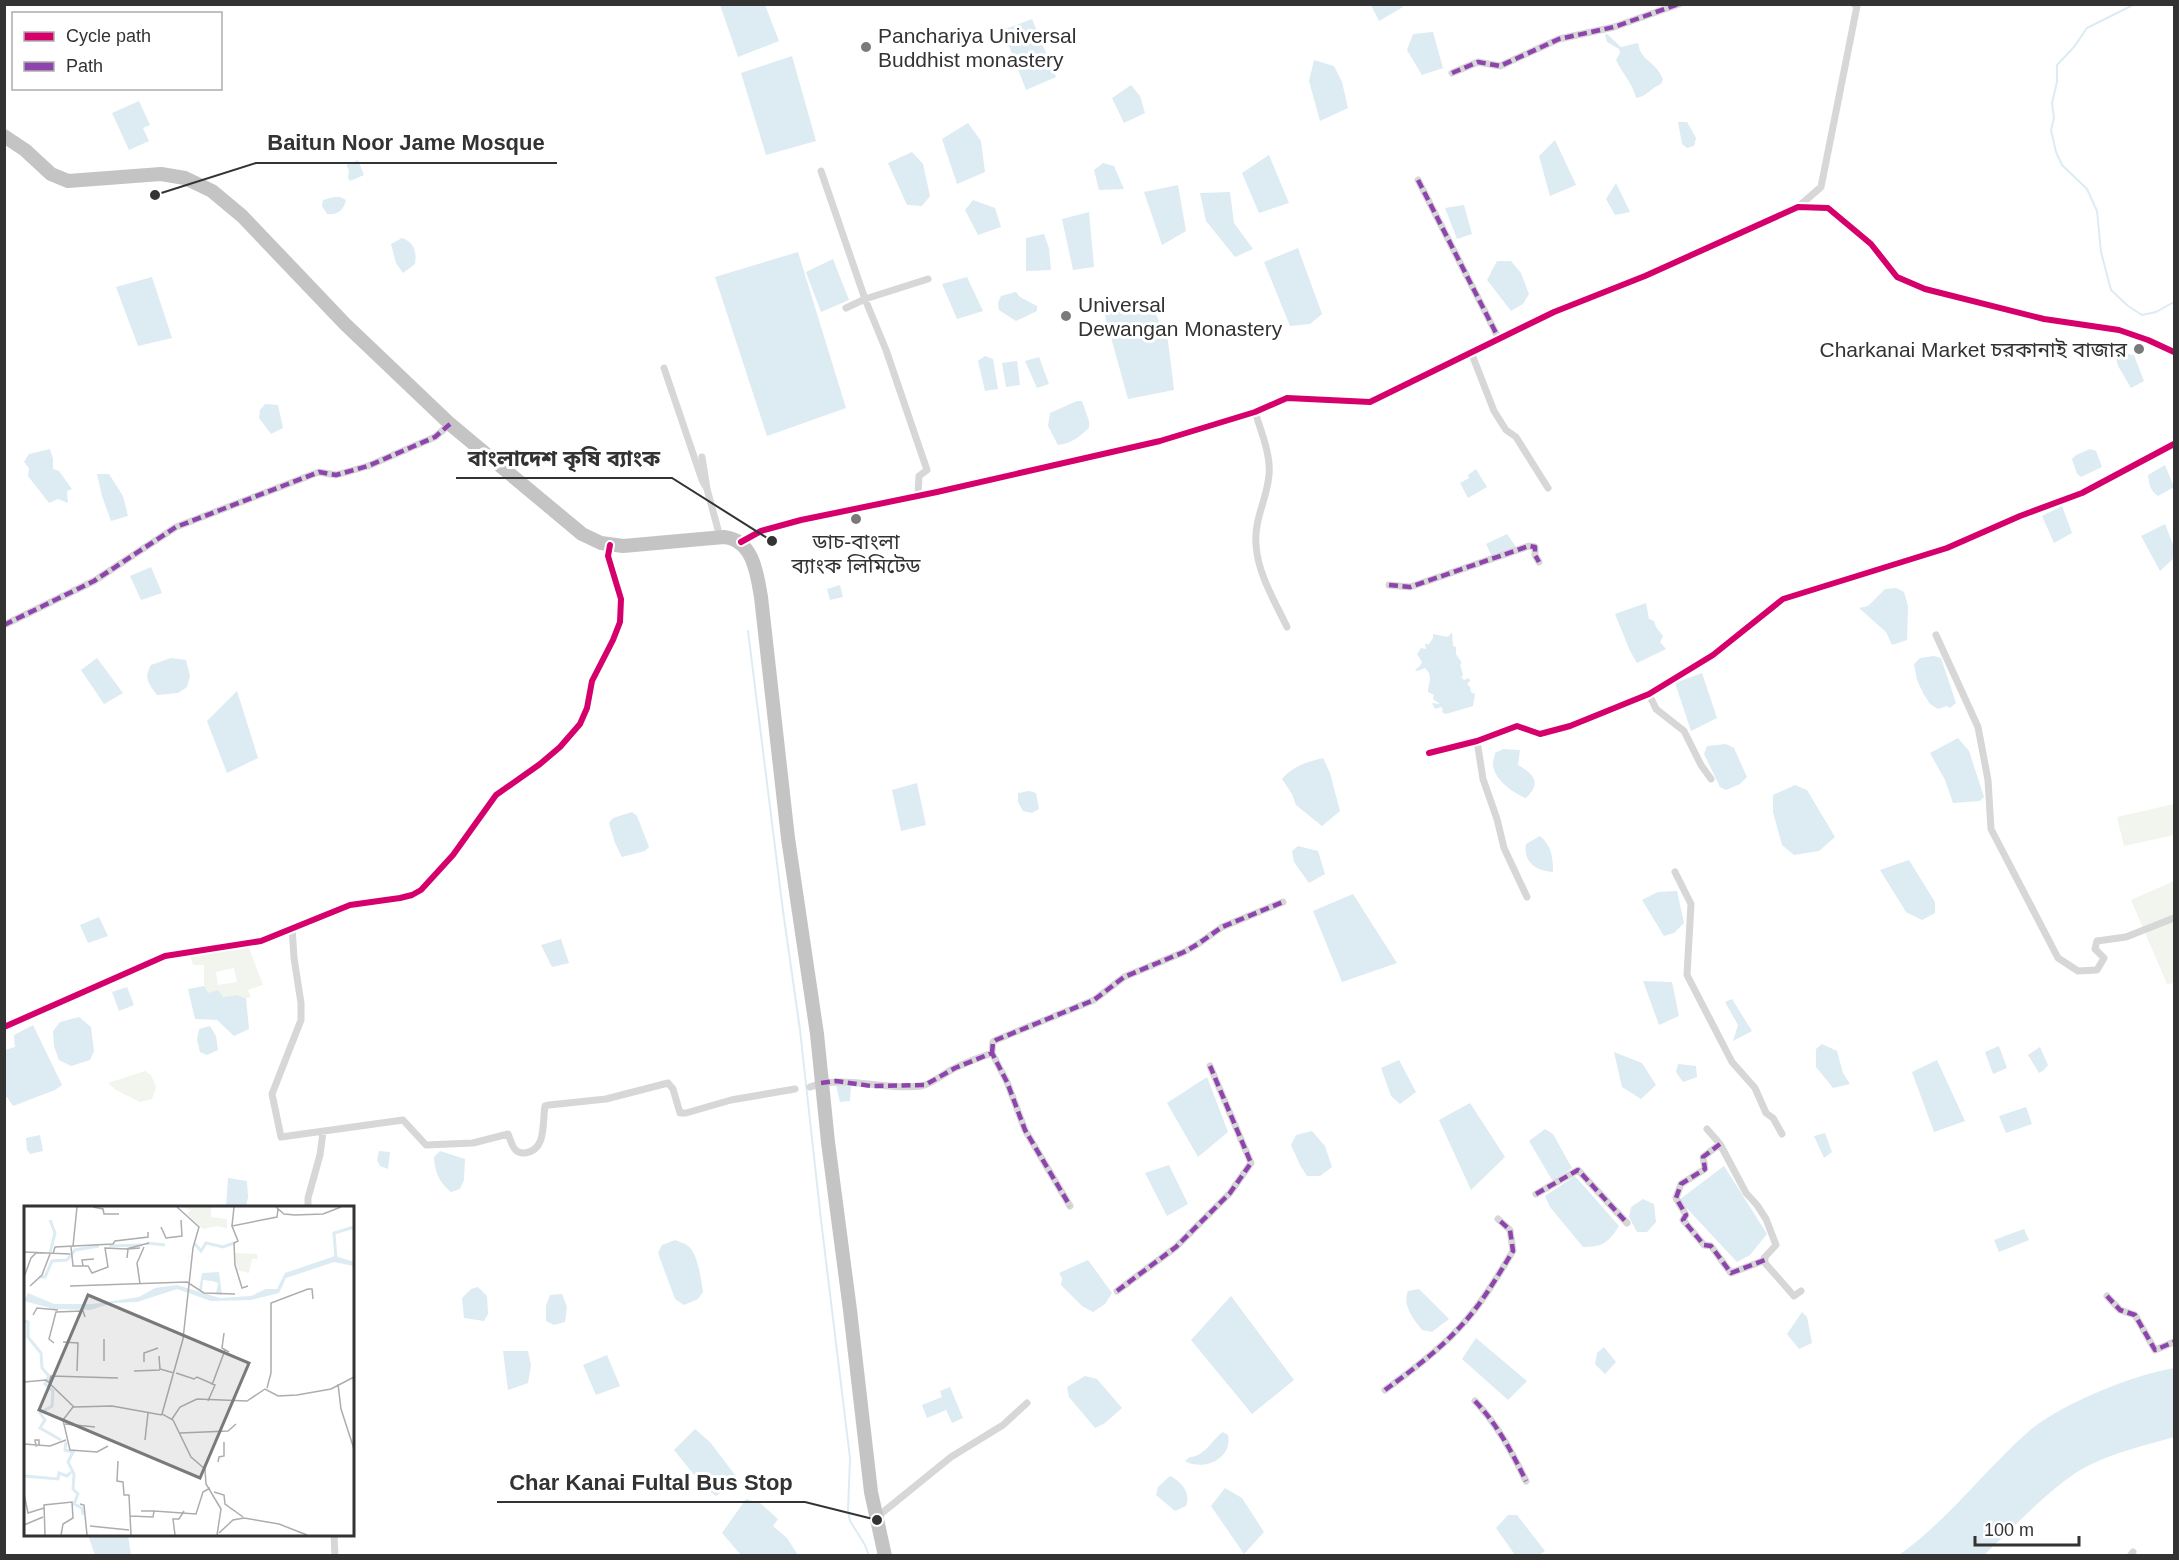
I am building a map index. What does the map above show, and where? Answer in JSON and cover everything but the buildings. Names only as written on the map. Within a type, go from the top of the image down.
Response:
[{"type":"highway","points":[[4,136],[25,150],[51,174],[68,181],[160,174],[185,178],[212,191],[242,216],[345,324],[450,424],[591,540],[610,545],[638,545],[720,537],[734,538],[741,542],[751,558],[761,597],[788,838],[809,977],[816,1085],[869,1481],[885,1556]]},
{"type":"street","points":[[1452,74],[1479,62],[1500,66],[1559,39],[1614,27],[1679,4]]},
{"type":"street","points":[[741,542],[761,531],[801,520],[1160,441],[1255,412],[1287,398],[1370,402],[1554,312],[1645,276],[1798,207],[1821,187],[1857,6],[1854,4]]},
{"type":"street","points":[[821,171],[927,470],[919,476],[918,496]]},
{"type":"street","points":[[1418,180],[1499,339]]},
{"type":"street","points":[[1798,207],[1828,208],[1871,244],[1897,277],[1925,290],[2044,319],[2119,330],[2175,352]]},
{"type":"street","points":[[846,308],[865,299],[928,279]]},
{"type":"street","points":[[1471,352],[1494,411],[1506,430],[1516,436],[1548,488]]},
{"type":"street","points":[[664,368],[707,489]]},
{"type":"street","points":[[1255,412],[1270,473],[1266,497],[1257,520],[1256,544],[1265,579],[1287,627]]},
{"type":"street","points":[[4,625],[94,581],[176,527],[319,472],[336,475],[368,466],[435,437],[450,424]]},
{"type":"street","points":[[1429,753],[1478,741],[1517,726],[1540,734],[1570,726],[1649,694],[1713,655],[1783,599],[1947,548],[2020,516],[2082,493],[2175,444]]},
{"type":"street","points":[[702,457],[707,489],[720,537]]},
{"type":"street","points":[[4,1027],[165,956],[249,944],[350,905],[400,898],[421,890],[453,855],[496,795],[540,764],[580,724],[587,708],[592,681],[620,622],[621,598],[608,556],[610,545]]},
{"type":"street","points":[[1389,585],[1410,586],[1528,546],[1534,546],[1539,562]]},
{"type":"street","points":[[1936,635],[1978,727],[1988,780],[1991,829],[2058,958],[2078,971],[2097,970],[2104,958],[2095,949],[2097,941],[2126,937],[2175,918]]},
{"type":"street","points":[[1649,694],[1656,709],[1684,732],[1711,779]]},
{"type":"street","points":[[1478,741],[1483,779],[1504,848],[1527,897]]},
{"type":"street","points":[[1675,872],[1691,904],[1687,975],[1732,1062],[1755,1088],[1766,1113],[1773,1118],[1782,1134]]},
{"type":"street","points":[[1070,1206],[1024,1130],[1007,1082],[992,1053],[993,1042],[1094,1000],[1124,977],[1184,952],[1222,927],[1283,902]]},
{"type":"street","points":[[292,927],[301,1020],[272,1094],[281,1137],[403,1120],[426,1145],[473,1143],[508,1134],[514,1150],[518,1153],[526,1153],[534,1150],[541,1143],[545,1106],[549,1105],[606,1099],[668,1083],[673,1089],[680,1113],[686,1113],[731,1100],[795,1089]]},
{"type":"street","points":[[816,1085],[836,1081],[871,1086],[925,1085],[955,1068],[992,1053]]},
{"type":"street","points":[[1117,1291],[1176,1246],[1230,1193],[1251,1163],[1210,1066]]},
{"type":"street","points":[[1707,1129],[1720,1144],[1746,1193],[1766,1219],[1776,1245],[1764,1258],[1765,1260]]},
{"type":"street","points":[[308,1206],[323,1132]]},
{"type":"street","points":[[1720,1144],[1703,1156],[1705,1168],[1680,1184],[1676,1198],[1686,1215],[1683,1220],[1704,1245],[1711,1246],[1731,1273],[1765,1260]]},
{"type":"street","points":[[1536,1194],[1578,1170],[1627,1223]]},
{"type":"street","points":[[1385,1390],[1460,1328],[1486,1294],[1513,1251],[1510,1230],[1498,1219]]},
{"type":"street","points":[[1765,1260],[1794,1296],[1801,1291]]},
{"type":"street","points":[[2107,1296],[2120,1310],[2135,1315],[2155,1350],[2175,1342]]},
{"type":"street","points":[[1475,1401],[1511,1450],[1526,1481]]},
{"type":"street","points":[[876,1518],[951,1457],[1003,1425],[1028,1403]]},
{"type":"street","points":[[334,1536],[335,1556]]},
{"type":"shaded area","points":[[720,5],[765,5],[779,41],[738,57]]},
{"type":"shaded area","points":[[1371,5],[1402,5],[1403,7],[1379,21]]},
{"type":"shaded area","points":[[1032,19],[1056,77],[1026,90],[1003,30]]},
{"type":"shaded area","points":[[1433,32],[1443,68],[1422,75],[1407,50],[1413,34]]},
{"type":"shaded area","points":[[1607,34],[1621,47],[1638,43],[1642,54],[1660,73],[1663,79],[1661,84],[1636,98],[1616,60],[1620,53],[1619,49],[1607,42],[1605,35]]},
{"type":"shaded area","points":[[792,56],[816,141],[766,155],[741,73]]},
{"type":"shaded area","points":[[1314,60],[1334,66],[1342,82],[1348,108],[1320,121],[1309,81]]},
{"type":"shaded area","points":[[1131,85],[1140,96],[1145,113],[1124,123],[1112,98]]},
{"type":"shaded area","points":[[139,101],[150,125],[143,128],[149,141],[129,150],[112,113]]},
{"type":"shaded area","points":[[1678,122],[1687,122],[1696,138],[1694,146],[1687,148],[1682,144]]},
{"type":"shaded area","points":[[968,123],[981,141],[985,172],[957,184],[942,139]]},
{"type":"shaded area","points":[[1555,140],[1576,185],[1550,196],[1539,156]]},
{"type":"shaded area","points":[[912,152],[923,164],[930,196],[922,206],[907,205],[888,163]]},
{"type":"shaded area","points":[[1269,155],[1289,203],[1259,213],[1242,173]]},
{"type":"shaded area","points":[[358,160],[364,175],[350,181],[346,165]]},
{"type":"shaded area","points":[[1103,163],[1114,166],[1124,189],[1099,190],[1094,170]]},
{"type":"shaded area","points":[[1616,183],[1630,212],[1615,215],[1606,199]]},
{"type":"shaded area","points":[[1178,185],[1186,231],[1162,245],[1144,192]]},
{"type":"shaded area","points":[[1230,192],[1234,223],[1253,249],[1235,257],[1206,221],[1200,193]]},
{"type":"shaded area","points":[[334,197],[346,200],[345,204],[337,213],[327,214],[322,206],[323,200]]},
{"type":"shaded area","points":[[973,200],[995,208],[1001,227],[978,235],[965,210]]},
{"type":"shaded area","points":[[1464,205],[1472,234],[1457,239],[1445,208]]},
{"type":"shaded area","points":[[1089,212],[1094,267],[1073,270],[1062,219]]},
{"type":"shaded area","points":[[1044,234],[1049,248],[1051,270],[1026,271],[1026,238]]},
{"type":"shaded area","points":[[402,238],[412,245],[416,255],[415,264],[403,273],[396,263],[391,244]]},
{"type":"shaded area","points":[[1298,248],[1322,314],[1310,324],[1290,326],[1264,262]]},
{"type":"shaded area","points":[[798,252],[846,408],[767,436],[715,277]]},
{"type":"shaded area","points":[[833,259],[849,300],[821,312],[806,272]]},
{"type":"shaded area","points":[[1497,261],[1511,261],[1521,273],[1529,294],[1523,304],[1511,311],[1487,280]]},
{"type":"shaded area","points":[[152,277],[172,338],[138,346],[116,287]]},
{"type":"shaded area","points":[[967,277],[983,311],[957,319],[942,284]]},
{"type":"shaded area","points":[[1016,292],[1020,297],[1037,306],[1037,311],[1016,321],[999,310],[998,303],[1001,296]]},
{"type":"shaded area","points":[[1119,299],[1155,312],[1168,341],[1174,390],[1128,399],[1104,312]]},
{"type":"shaded area","points":[[2122,353],[2134,355],[2144,381],[2131,388],[2118,366],[2116,358]]},
{"type":"shaded area","points":[[985,356],[993,359],[998,389],[985,391],[978,361]]},
{"type":"shaded area","points":[[1039,357],[1049,384],[1037,388],[1025,361]]},
{"type":"shaded area","points":[[1017,361],[1020,385],[1006,387],[1002,363]]},
{"type":"shaded area","points":[[1082,401],[1089,428],[1079,437],[1058,445],[1048,426],[1050,413]]},
{"type":"shaded area","points":[[265,404],[278,405],[283,428],[271,434],[259,418],[260,410]]},
{"type":"shaded area","points":[[50,449],[53,469],[59,471],[72,489],[67,491],[68,503],[58,499],[49,503],[28,476],[29,468],[24,462],[29,454]]},
{"type":"shaded area","points":[[2090,449],[2096,451],[2102,467],[2081,477],[2077,474],[2072,459]]},
{"type":"shaded area","points":[[2165,465],[2174,487],[2158,496],[2149,484],[2148,475]]},
{"type":"shaded area","points":[[1476,469],[1487,487],[1468,498],[1460,483],[1469,478],[1468,475]]},
{"type":"shaded area","points":[[97,474],[109,474],[123,496],[128,516],[111,521]]},
{"type":"shaded area","points":[[2062,506],[2072,533],[2054,543],[2042,516]]},
{"type":"shaded area","points":[[2165,524],[2174,547],[2174,558],[2160,571],[2141,536]]},
{"type":"shaded area","points":[[1507,534],[1516,547],[1492,557],[1486,544]]},
{"type":"shaded area","points":[[151,567],[162,593],[141,600],[130,576]]},
{"type":"shaded area","points":[[840,585],[843,597],[830,600],[827,589]]},
{"type":"shaded area","points":[[1896,588],[1904,592],[1908,606],[1907,640],[1892,645],[1886,632],[1859,608],[1868,606],[1885,589]]},
{"type":"shaded area","points":[[1646,603],[1649,619],[1654,621],[1663,636],[1660,642],[1666,649],[1637,663],[1615,614]]},
{"type":"shaded area","points":[[1452,632],[1453,646],[1456,647],[1456,654],[1462,663],[1460,664],[1463,675],[1461,677],[1464,680],[1469,678],[1470,681],[1467,684],[1471,692],[1475,694],[1473,706],[1446,714],[1442,712],[1441,707],[1435,709],[1432,703],[1440,704],[1433,699],[1434,695],[1428,692],[1430,677],[1428,671],[1425,668],[1415,670],[1422,662],[1417,654],[1421,648],[1426,649],[1425,644],[1429,644],[1433,634],[1448,637]]},
{"type":"shaded area","points":[[1934,656],[1941,658],[1956,703],[1950,708],[1947,706],[1938,709],[1930,704],[1917,680],[1914,664],[1920,658]]},
{"type":"shaded area","points":[[97,658],[123,693],[104,704],[81,670]]},
{"type":"shaded area","points":[[171,658],[186,660],[190,676],[187,687],[178,693],[157,695],[148,681],[147,674],[151,665]]},
{"type":"shaded area","points":[[1702,673],[1717,718],[1691,731],[1675,683]]},
{"type":"shaded area","points":[[237,691],[258,758],[227,773],[207,721]]},
{"type":"shaded area","points":[[1958,738],[1969,751],[1984,797],[1980,801],[1953,803],[1945,780],[1930,753]]},
{"type":"shaded area","points":[[1726,744],[1734,748],[1747,777],[1740,784],[1726,790],[1720,787],[1704,754],[1707,746]]},
{"type":"shaded area","points":[[1503,749],[1520,750],[1518,765],[1534,779],[1534,788],[1526,798],[1510,789],[1496,774],[1493,763],[1495,753]]},
{"type":"shaded area","points":[[1323,758],[1330,773],[1340,811],[1322,826],[1296,805],[1282,779],[1296,768]]},
{"type":"shaded area","points":[[917,783],[926,825],[901,831],[892,790]]},
{"type":"shaded area","points":[[1795,785],[1807,790],[1835,837],[1819,851],[1794,855],[1782,845],[1773,812],[1773,795]]},
{"type":"shaded area","points":[[1029,791],[1036,793],[1039,809],[1032,813],[1023,811],[1018,802],[1018,793]]},
{"type":"shaded area","points":[[2174,804],[2174,835],[2124,846],[2117,817]]},
{"type":"shaded area","points":[[632,812],[637,816],[649,847],[645,851],[622,857],[609,823],[613,818]]},
{"type":"shaded area","points":[[1540,836],[1551,852],[1553,872],[1536,867],[1527,856],[1526,844]]},
{"type":"shaded area","points":[[1298,846],[1318,851],[1325,874],[1309,883],[1294,862],[1292,851]]},
{"type":"shaded area","points":[[1909,860],[1935,902],[1935,913],[1922,920],[1906,912],[1880,870]]},
{"type":"shaded area","points":[[2174,881],[2174,983],[2167,984],[2131,900]]},
{"type":"shaded area","points":[[1677,891],[1684,923],[1674,933],[1664,936],[1642,900],[1658,892]]},
{"type":"shaded area","points":[[1353,894],[1397,963],[1342,982],[1313,911]]},
{"type":"shaded area","points":[[99,917],[108,936],[88,943],[80,925]]},
{"type":"shaded area","points":[[561,939],[569,963],[552,967],[541,945]]},
{"type":"shaded area","points":[[249,948],[263,985],[248,990],[251,997],[246,998],[236,995],[223,997],[208,994],[204,986],[204,965],[193,965],[189,952]],"holes":[[[234,968],[237,982],[218,985],[216,972]]]},
{"type":"shaded area","points":[[1643,981],[1672,982],[1679,1016],[1659,1025]]},
{"type":"shaded area","points":[[204,986],[208,993],[218,990],[223,997],[236,995],[246,998],[249,1029],[234,1036],[217,1020],[195,1019],[188,989]]},
{"type":"shaded area","points":[[127,987],[134,1005],[119,1011],[112,992]]},
{"type":"shaded area","points":[[1732,999],[1752,1031],[1733,1041],[1738,1025],[1725,1002]]},
{"type":"shaded area","points":[[79,1017],[91,1027],[94,1051],[90,1060],[71,1066],[59,1060],[54,1046],[53,1031],[60,1022]]},
{"type":"shaded area","points":[[33,1025],[62,1085],[55,1090],[13,1106],[5,1097],[5,1050],[15,1047],[14,1035]]},
{"type":"shaded area","points":[[210,1026],[216,1036],[218,1050],[207,1055],[200,1052],[197,1040],[199,1029]]},
{"type":"shaded area","points":[[1822,1044],[1837,1051],[1843,1073],[1850,1084],[1833,1088],[1816,1067],[1816,1049]]},
{"type":"shaded area","points":[[1999,1046],[2007,1068],[1993,1074],[1985,1052]]},
{"type":"shaded area","points":[[2040,1047],[2048,1065],[2039,1073],[2028,1055]]},
{"type":"shaded area","points":[[1614,1052],[1642,1063],[1656,1085],[1641,1099],[1622,1087]]},
{"type":"shaded area","points":[[1399,1060],[1416,1092],[1400,1104],[1391,1096],[1381,1068]]},
{"type":"shaded area","points":[[1937,1060],[1965,1121],[1934,1132],[1912,1072]]},
{"type":"shaded area","points":[[1678,1064],[1696,1066],[1697,1077],[1683,1082],[1676,1072]]},
{"type":"shaded area","points":[[145,1071],[151,1075],[156,1087],[152,1099],[140,1102],[116,1090],[108,1083]]},
{"type":"shaded area","points":[[1207,1077],[1228,1132],[1198,1157],[1167,1103]]},
{"type":"shaded area","points":[[836,1085],[851,1086],[850,1101],[840,1102]]},
{"type":"shaded area","points":[[1470,1103],[1505,1157],[1471,1190],[1439,1120]]},
{"type":"shaded area","points":[[2026,1107],[2032,1124],[2006,1133],[1999,1116]]},
{"type":"shaded area","points":[[1545,1129],[1553,1134],[1572,1168],[1555,1180],[1552,1180],[1529,1141]]},
{"type":"shaded area","points":[[1312,1131],[1325,1146],[1332,1167],[1320,1176],[1307,1176],[1291,1145],[1296,1135]]},
{"type":"shaded area","points":[[1825,1133],[1832,1152],[1824,1158],[1814,1136]]},
{"type":"shaded area","points":[[40,1135],[43,1151],[30,1154],[27,1150],[26,1138]]},
{"type":"shaded area","points":[[379,1151],[390,1152],[388,1169],[380,1166],[377,1160]]},
{"type":"shaded area","points":[[440,1151],[465,1159],[464,1180],[460,1189],[451,1192],[438,1177],[434,1157]]},
{"type":"shaded area","points":[[1169,1165],[1188,1204],[1167,1216],[1145,1173]]},
{"type":"shaded area","points":[[1724,1166],[1767,1234],[1750,1255],[1737,1262],[1679,1200]]},
{"type":"shaded area","points":[[1575,1176],[1619,1226],[1608,1240],[1600,1245],[1583,1247],[1550,1207],[1545,1196]]},
{"type":"shaded area","points":[[228,1178],[247,1181],[246,1206],[226,1206]]},
{"type":"shaded area","points":[[1643,1199],[1654,1204],[1656,1222],[1647,1232],[1637,1232],[1629,1217],[1631,1207]]},
{"type":"shaded area","points":[[2024,1229],[2029,1240],[1999,1252],[1994,1240]]},
{"type":"shaded area","points":[[675,1240],[687,1245],[694,1254],[703,1292],[698,1299],[684,1305],[675,1299],[658,1253],[662,1245]]},
{"type":"shaded area","points":[[1088,1260],[1112,1293],[1105,1304],[1093,1312],[1082,1306],[1061,1285],[1062,1278],[1059,1273]]},
{"type":"shaded area","points":[[478,1287],[487,1296],[488,1314],[484,1321],[464,1318],[462,1298],[471,1289]]},
{"type":"shaded area","points":[[1419,1289],[1449,1319],[1432,1332],[1422,1330],[1407,1307],[1408,1291]]},
{"type":"shaded area","points":[[562,1294],[567,1307],[565,1322],[554,1325],[546,1321],[546,1306],[550,1295]]},
{"type":"shaded area","points":[[1231,1296],[1294,1380],[1252,1414],[1191,1340]]},
{"type":"shaded area","points":[[1802,1312],[1807,1317],[1812,1343],[1799,1349],[1787,1334]]},
{"type":"shaded area","points":[[1476,1338],[1527,1381],[1508,1400],[1462,1359]]},
{"type":"shaded area","points":[[1604,1347],[1616,1362],[1605,1374],[1595,1364],[1597,1353]]},
{"type":"shaded area","points":[[503,1351],[528,1351],[531,1365],[528,1383],[508,1390]]},
{"type":"shaded area","points":[[607,1355],[620,1386],[596,1395],[583,1365]]},
{"type":"shaded area","points":[[2174,1368],[2174,1437],[2110,1456],[2085,1467],[2039,1503],[1984,1555],[1899,1555],[1917,1542],[2012,1447],[2042,1421],[2098,1392],[2138,1377]]},
{"type":"shaded area","points":[[1085,1376],[1097,1379],[1122,1408],[1105,1423],[1095,1428],[1069,1397],[1067,1387]]},
{"type":"shaded area","points":[[950,1387],[963,1418],[952,1423],[946,1410],[927,1418],[922,1405],[942,1397],[940,1391]]},
{"type":"shaded area","points":[[695,1429],[710,1442],[738,1479],[716,1496],[704,1487],[674,1450]]},
{"type":"shaded area","points":[[1223,1432],[1228,1435],[1228,1443],[1222,1456],[1216,1461],[1200,1465],[1185,1461],[1204,1451]]},
{"type":"shaded area","points":[[1170,1476],[1182,1485],[1187,1497],[1186,1506],[1175,1511],[1156,1495],[1158,1487]]},
{"type":"shaded area","points":[[1225,1488],[1242,1498],[1264,1532],[1244,1554],[1211,1506]]},
{"type":"shaded area","points":[[746,1499],[760,1503],[778,1519],[773,1526],[787,1538],[798,1555],[741,1555],[722,1533]]},
{"type":"shaded area","points":[[1508,1515],[1517,1515],[1545,1551],[1539,1555],[1515,1555],[1496,1528]]},
{"type":"shaded area","points":[[88,1536],[128,1536],[131,1555],[95,1555]]},
{"type":"waterway","points":[[2135,4],[2087,28],[2074,47],[2057,65],[2057,82],[2052,103],[2054,118],[2051,130],[2056,152],[2062,165],[2087,189],[2097,211],[2101,252],[2111,290],[2142,315],[2156,312],[2174,302]]},
{"type":"waterway","points":[[748,631],[800,1030],[850,1458],[848,1511],[850,1521],[869,1556]]},
{"type":"marked path","points":[[1452,73],[1478,62],[1500,66],[1559,39],[1614,27],[1679,4]]},
{"type":"marked path","points":[[1418,180],[1499,339]]},
{"type":"marked path","points":[[4,625],[94,581],[176,527],[319,472],[336,475],[368,466],[435,437],[450,424]]},
{"type":"marked path","points":[[1389,585],[1410,587],[1529,546],[1535,547],[1535,555],[1539,562]]},
{"type":"marked path","points":[[992,1053],[993,1042],[996,1040],[1094,1000],[1124,977],[1184,952],[1222,927],[1283,902]]},
{"type":"marked path","points":[[821,1083],[836,1081],[871,1086],[925,1085],[955,1068],[992,1053],[1007,1082],[1025,1130],[1070,1206]]},
{"type":"marked path","points":[[1117,1291],[1176,1247],[1230,1193],[1251,1163],[1210,1066]]},
{"type":"marked path","points":[[1720,1144],[1703,1157],[1705,1169],[1681,1184],[1676,1198],[1686,1215],[1683,1220],[1704,1245],[1711,1246],[1731,1273],[1765,1260]]},
{"type":"marked path","points":[[1536,1194],[1578,1170],[1627,1223]]},
{"type":"marked path","points":[[1385,1390],[1452,1336],[1475,1310],[1513,1251],[1510,1230],[1498,1219]]},
{"type":"marked path","points":[[2107,1296],[2120,1310],[2135,1315],[2155,1350],[2174,1342]]},
{"type":"marked path","points":[[1475,1401],[1504,1439],[1526,1481]]},
{"type":"cycle path","points":[[741,542],[761,531],[801,520],[937,492],[1160,441],[1255,412],[1287,398],[1370,402],[1554,312],[1645,276],[1798,207],[1828,208],[1871,244],[1897,277],[1925,289],[2044,319],[2119,330],[2174,352]]},
{"type":"cycle path","points":[[1429,753],[1477,741],[1517,726],[1540,734],[1570,726],[1649,694],[1713,655],[1783,599],[1947,548],[2020,516],[2082,493],[2174,444]]},
{"type":"cycle path","points":[[4,1027],[165,956],[261,941],[350,905],[400,898],[421,890],[453,855],[496,795],[540,764],[560,747],[580,724],[587,708],[592,681],[620,622],[621,599],[608,556],[610,545]]},
{"type":"place","name":"Panchariya Universal Buddhist monastery","points":[[866,47]]},
{"type":"place","name":"Baitun Noor Jame Mosque","points":[[155,195]]},
{"type":"place","name":"Universal Dewangan Monastery","points":[[1066,316]]},
{"type":"place","name":"Charkanai Market চরকানাই বাজার","points":[[2139,349]]},
{"type":"place","name":"ডাচ-বাংলা ব্যাংক লিমিটেড","points":[[856,519]]},
{"type":"place","name":"বাংলাদেশ কৃষি ব্যাংক","points":[[772,541]]},
{"type":"place","name":"Char Kanai Fultal Bus Stop","points":[[877,1520]]}]
